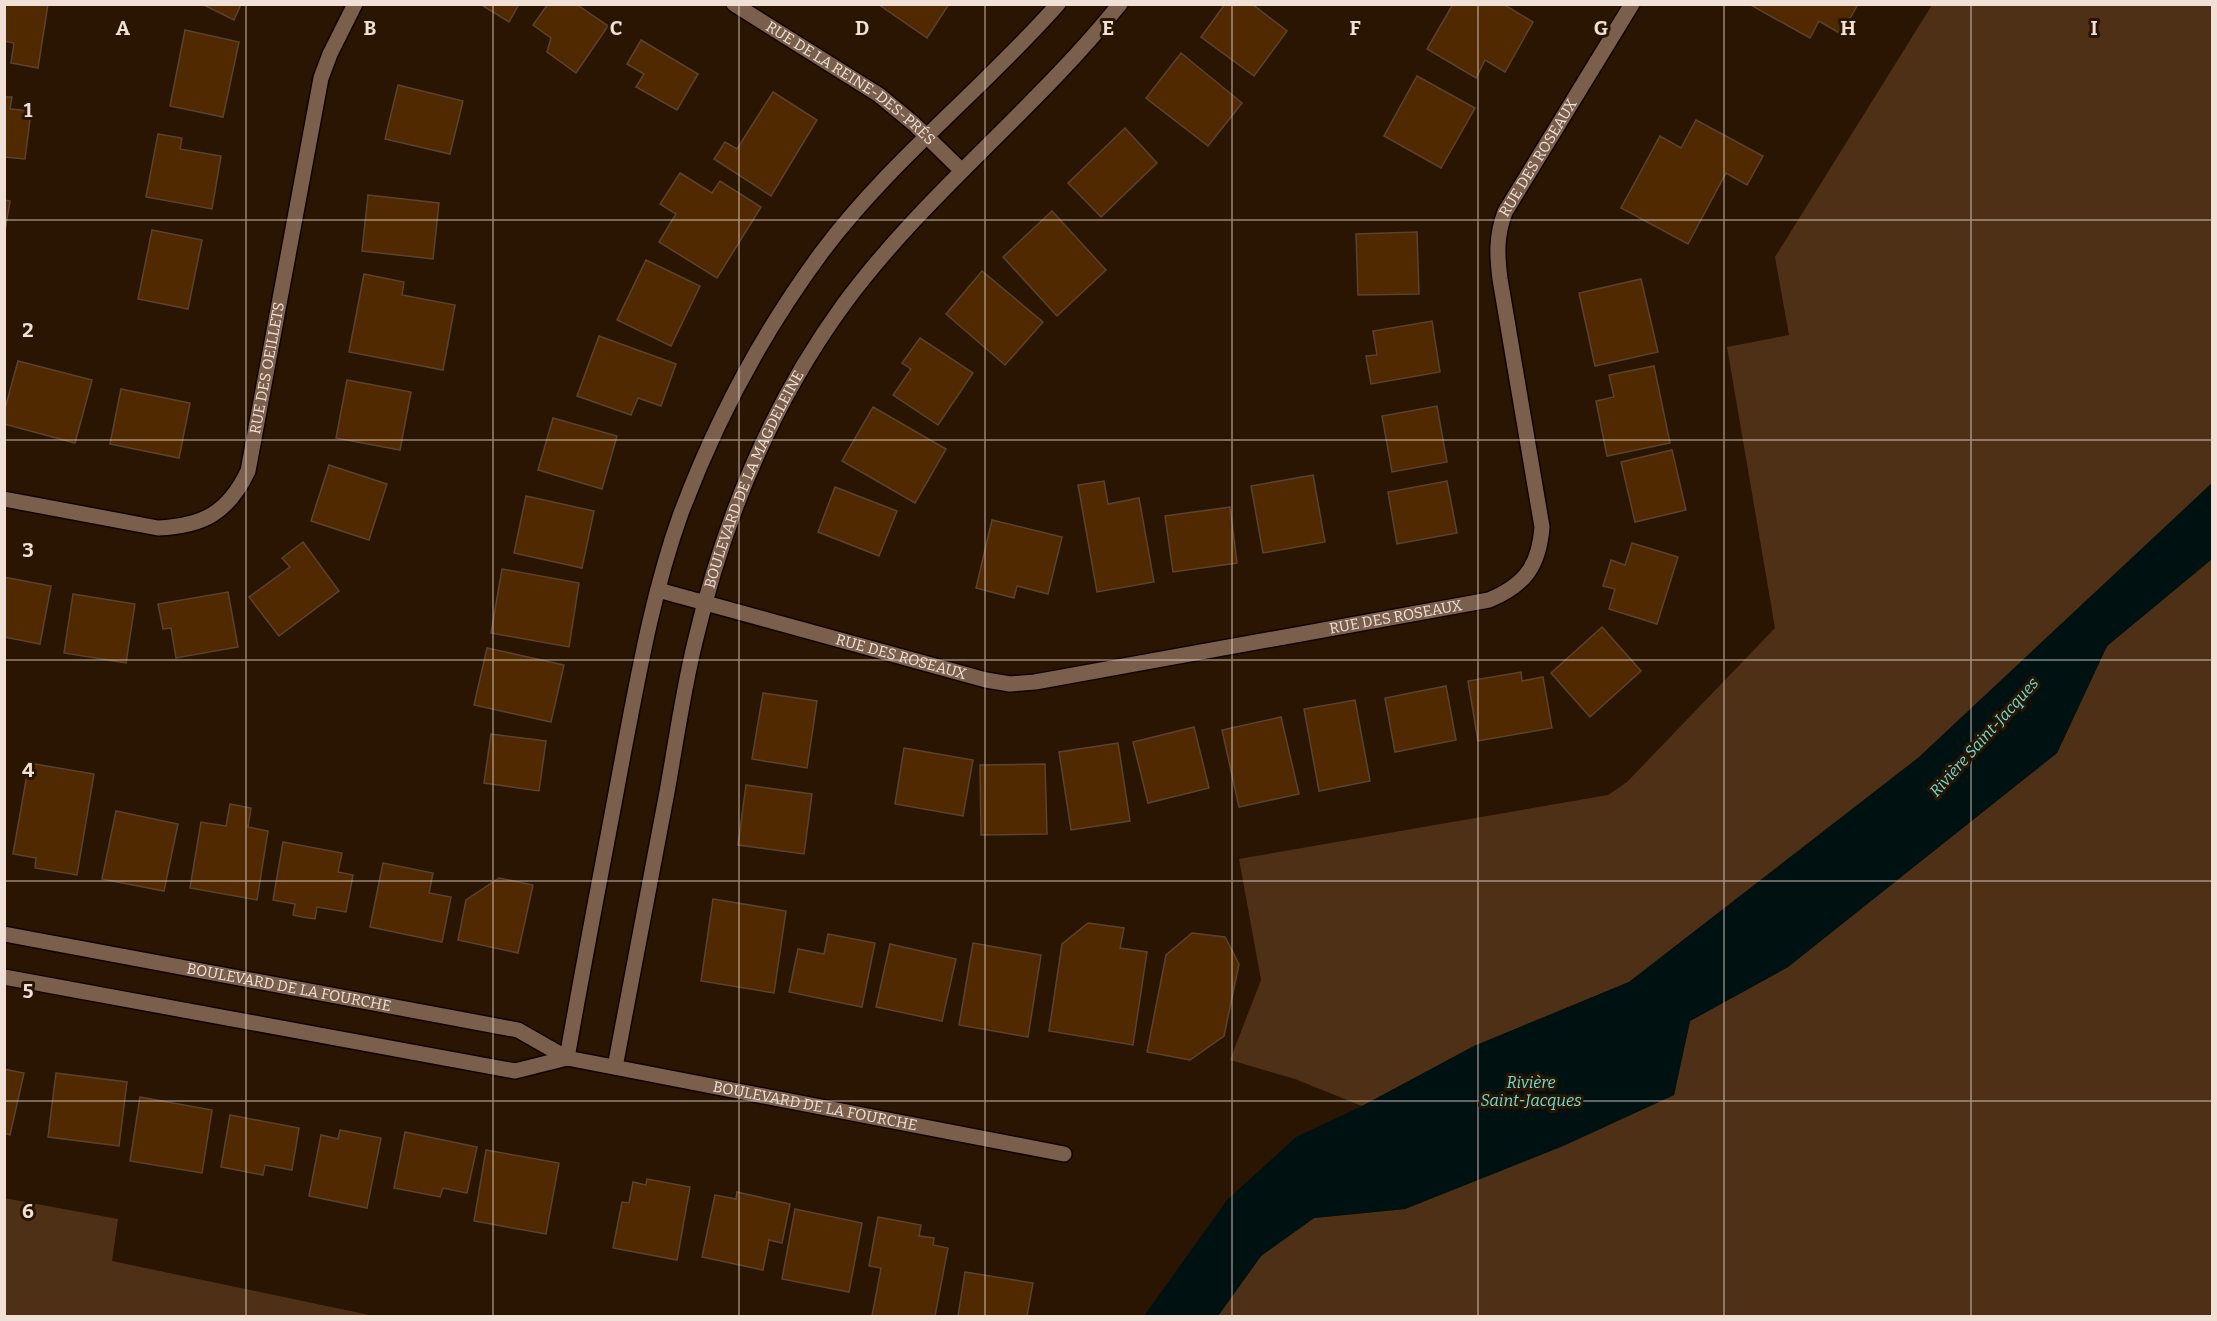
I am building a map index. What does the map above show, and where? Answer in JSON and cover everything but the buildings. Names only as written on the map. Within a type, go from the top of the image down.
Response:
[{"type":"street","name":"RUE DES OEILLETS","points":[[4,499],[158,528],[181,527],[204,520],[222,509],[238,491],[248,471],[321,78],[330,54],[355,4]]},
{"type":"street","name":"RUE DE LA REINE-DES-PRÉS","points":[[734,4],[879,95],[961,170]]},
{"type":"street","points":[[567,1058],[638,680],[658,590],[691,490],[719,423],[753,358],[799,284],[847,220],[926,136],[997,70],[1059,4]]},
{"type":"street","name":"BOULEVARD DE LA MAGDELEINE","points":[[615,1067],[694,646],[720,551],[752,468],[806,362],[824,332],[873,268],[961,170],[1053,81],[1120,4]]},
{"type":"street","name":"RUE DES ROSEAUX","points":[[658,590],[793,625],[986,680],[1010,684],[1035,682],[1489,600],[1507,592],[1522,580],[1534,565],[1540,548],[1542,527],[1500,279],[1497,251],[1498,231],[1505,212],[1632,4]]},
{"type":"street","name":"BOULEVARD DE LA FOURCHE","points":[[4,934],[518,1030],[567,1058],[1064,1154]]},
{"type":"street","name":"BOULEVARD DE LA FOURCHE","points":[[4,977],[515,1071],[567,1058]]},
{"type":"shaded area","points":[[1932,5],[2212,5],[2212,483],[1918,758],[1629,982],[1474,1046],[1362,1106],[1295,1079],[1230,1060],[1261,980],[1239,859],[1608,795],[1627,782],[1775,628],[1727,347],[1789,335],[1775,257]]},
{"type":"shaded area","points":[[2212,559],[2212,1316],[1218,1316],[1261,1256],[1314,1218],[1405,1209],[1563,1146],[1674,1095],[1690,1021],[1788,967],[2057,753],[2107,646]]},
{"type":"shaded area","points":[[4,1198],[118,1219],[112,1261],[374,1316],[5,1316]]},
{"type":"water","name":"Rivière Saint-Jacques","points":[[2212,483],[2212,559],[2107,646],[2057,753],[1788,967],[1690,1021],[1674,1095],[1563,1146],[1405,1209],[1314,1218],[1261,1256],[1218,1316],[1144,1316],[1227,1200],[1296,1137],[1362,1106],[1474,1046],[1629,982],[1918,758]]}]
